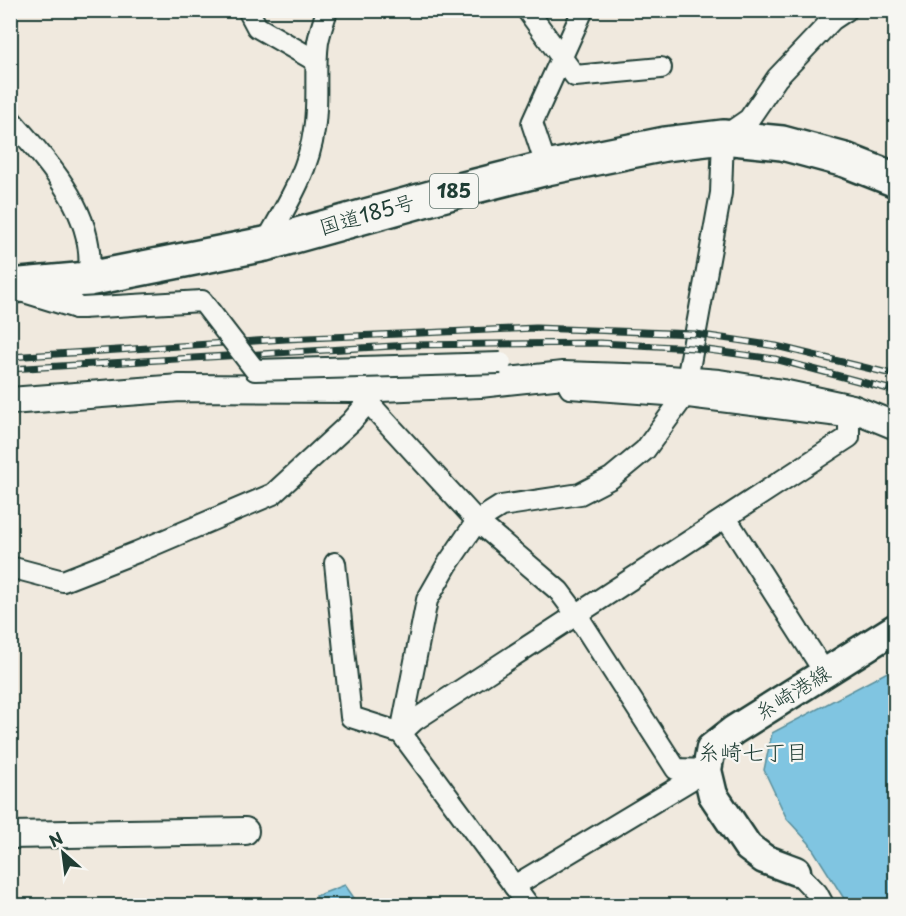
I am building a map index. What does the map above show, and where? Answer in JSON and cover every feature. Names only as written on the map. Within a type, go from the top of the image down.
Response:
[{"type":"highway","name":"国道185号","points":[[10,287],[82,298],[445,194],[547,168],[665,144],[723,137],[782,142],[845,160],[896,180]]},
{"type":"main road","name":"糸崎港線","points":[[707,770],[711,748],[734,730],[896,628]]},
{"type":"main road","points":[[707,770],[713,795],[748,847],[764,859],[796,871]]},
{"type":"street","points":[[248,10],[257,27],[316,61]]},
{"type":"street","points":[[265,244],[307,162],[314,131],[318,91],[316,61],[318,40],[327,10]]},
{"type":"street","points":[[528,10],[575,76],[661,68]]},
{"type":"street","points":[[547,168],[532,123],[583,10]]},
{"type":"street","points":[[401,733],[427,600],[447,565],[477,521],[501,506],[580,494],[611,478],[645,450],[680,402],[721,193],[723,137],[749,119],[777,78],[832,20],[847,10]]},
{"type":"street","points":[[10,119],[47,161],[77,210],[88,240],[82,298],[202,301],[255,370],[501,363],[524,380]]},
{"type":"street","points":[[10,401],[180,388],[367,396],[563,375],[684,388],[751,387],[896,426]]},
{"type":"street","points":[[367,396],[477,521],[559,591],[577,615],[676,769],[707,770]]},
{"type":"street","points":[[10,567],[63,581],[273,494],[351,422],[367,396]]},
{"type":"street","points":[[401,733],[415,720],[639,572],[849,437],[850,413]]},
{"type":"street","points":[[726,518],[825,673]]},
{"type":"street","points":[[335,563],[351,717],[401,733],[529,906]]},
{"type":"street","points":[[514,886],[707,770]]},
{"type":"street","points":[[10,835],[245,831]]},
{"type":"street","points":[[796,871],[817,893],[824,906]]},
{"type":"water","points":[[895,668],[895,905],[848,905],[809,843],[787,819],[764,770],[772,733]]},
{"type":"water","points":[[345,885],[359,905],[319,905],[316,896]]},
{"type":"railway","points":[[10,357],[286,339],[536,328],[696,334],[776,346],[896,375]]},
{"type":"railway","points":[[10,369],[410,345],[600,343],[693,348],[775,359],[896,391]]},
{"type":"district","name":"糸崎七丁目","points":[[753,752]]}]
